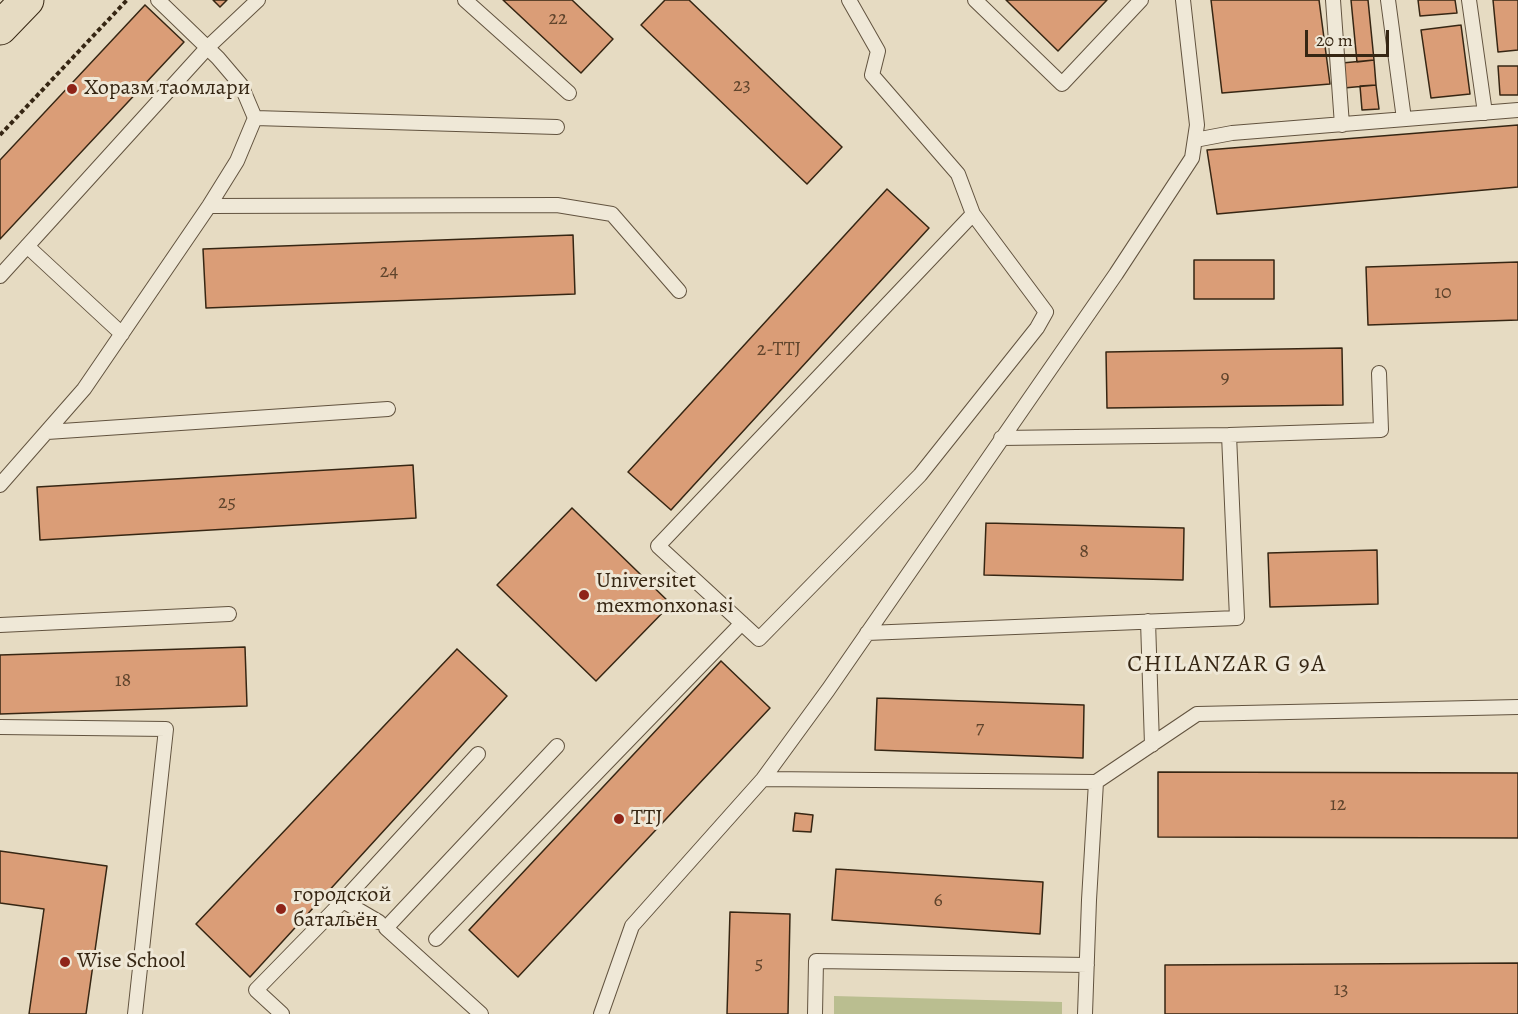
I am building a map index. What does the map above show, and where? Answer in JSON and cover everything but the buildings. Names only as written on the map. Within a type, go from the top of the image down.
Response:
[{"type":"highway","points":[[0,28],[27,0]]},
{"type":"lane","points":[[0,485],[84,389],[209,206],[237,161],[255,118],[241,85],[158,0]]},
{"type":"lane","points":[[0,276],[207,48],[258,0]]},
{"type":"lane","points":[[465,0],[569,93]]},
{"type":"lane","points":[[849,0],[878,51],[872,75],[958,174],[973,214],[1046,312],[1037,328],[920,475],[759,639],[658,546],[973,214]]},
{"type":"lane","points":[[975,0],[1062,84],[1141,0]]},
{"type":"lane","points":[[601,1014],[632,926],[763,779],[1116,274],[1192,158],[1197,125],[1183,0]]},
{"type":"lane","points":[[1333,0],[1342,125]]},
{"type":"lane","points":[[1388,0],[1404,119]]},
{"type":"lane","points":[[1469,0],[1485,113]]},
{"type":"lane","points":[[1195,140],[1232,134],[1518,110]]},
{"type":"lane","points":[[255,118],[557,127]]},
{"type":"lane","points":[[209,206],[557,205],[612,214],[679,291]]},
{"type":"lane","points":[[27,246],[122,334]]},
{"type":"lane","points":[[1001,438],[1381,430],[1379,373]]},
{"type":"lane","points":[[47,432],[388,409]]},
{"type":"lane","points":[[867,633],[1237,618],[1229,435]]},
{"type":"lane","points":[[0,625],[229,614]]},
{"type":"lane","points":[[1148,621],[1152,745]]},
{"type":"lane","points":[[436,939],[742,623]]},
{"type":"lane","points":[[763,779],[1096,782],[1197,714],[1518,707]]},
{"type":"lane","points":[[0,727],[166,729],[135,1014]]},
{"type":"lane","points":[[481,1014],[386,927],[557,746]]},
{"type":"lane","points":[[282,1014],[256,990],[343,901],[477,754]]},
{"type":"lane","points":[[1085,1014],[1096,782]]},
{"type":"lane","points":[[343,901],[379,922]]},
{"type":"lane","points":[[815,1014],[816,961],[1087,965]]},
{"type":"path","points":[[0,135],[127,0]]},
{"type":"green space","points":[[834,996],[1062,1002],[1062,1014],[834,1014]]},
{"type":"place","name":"Хоразм таомлари","points":[[72,89]]},
{"type":"place","name":"Universitet mexmonxonasi","points":[[584,595]]},
{"type":"place","name":"TTJ","points":[[619,819]]},
{"type":"place","name":"городской батальён","points":[[281,909]]},
{"type":"place","name":"Wise School","points":[[65,962]]},
{"type":"district","name":"CHILANZAR G 9A","points":[[1227,665]]}]
